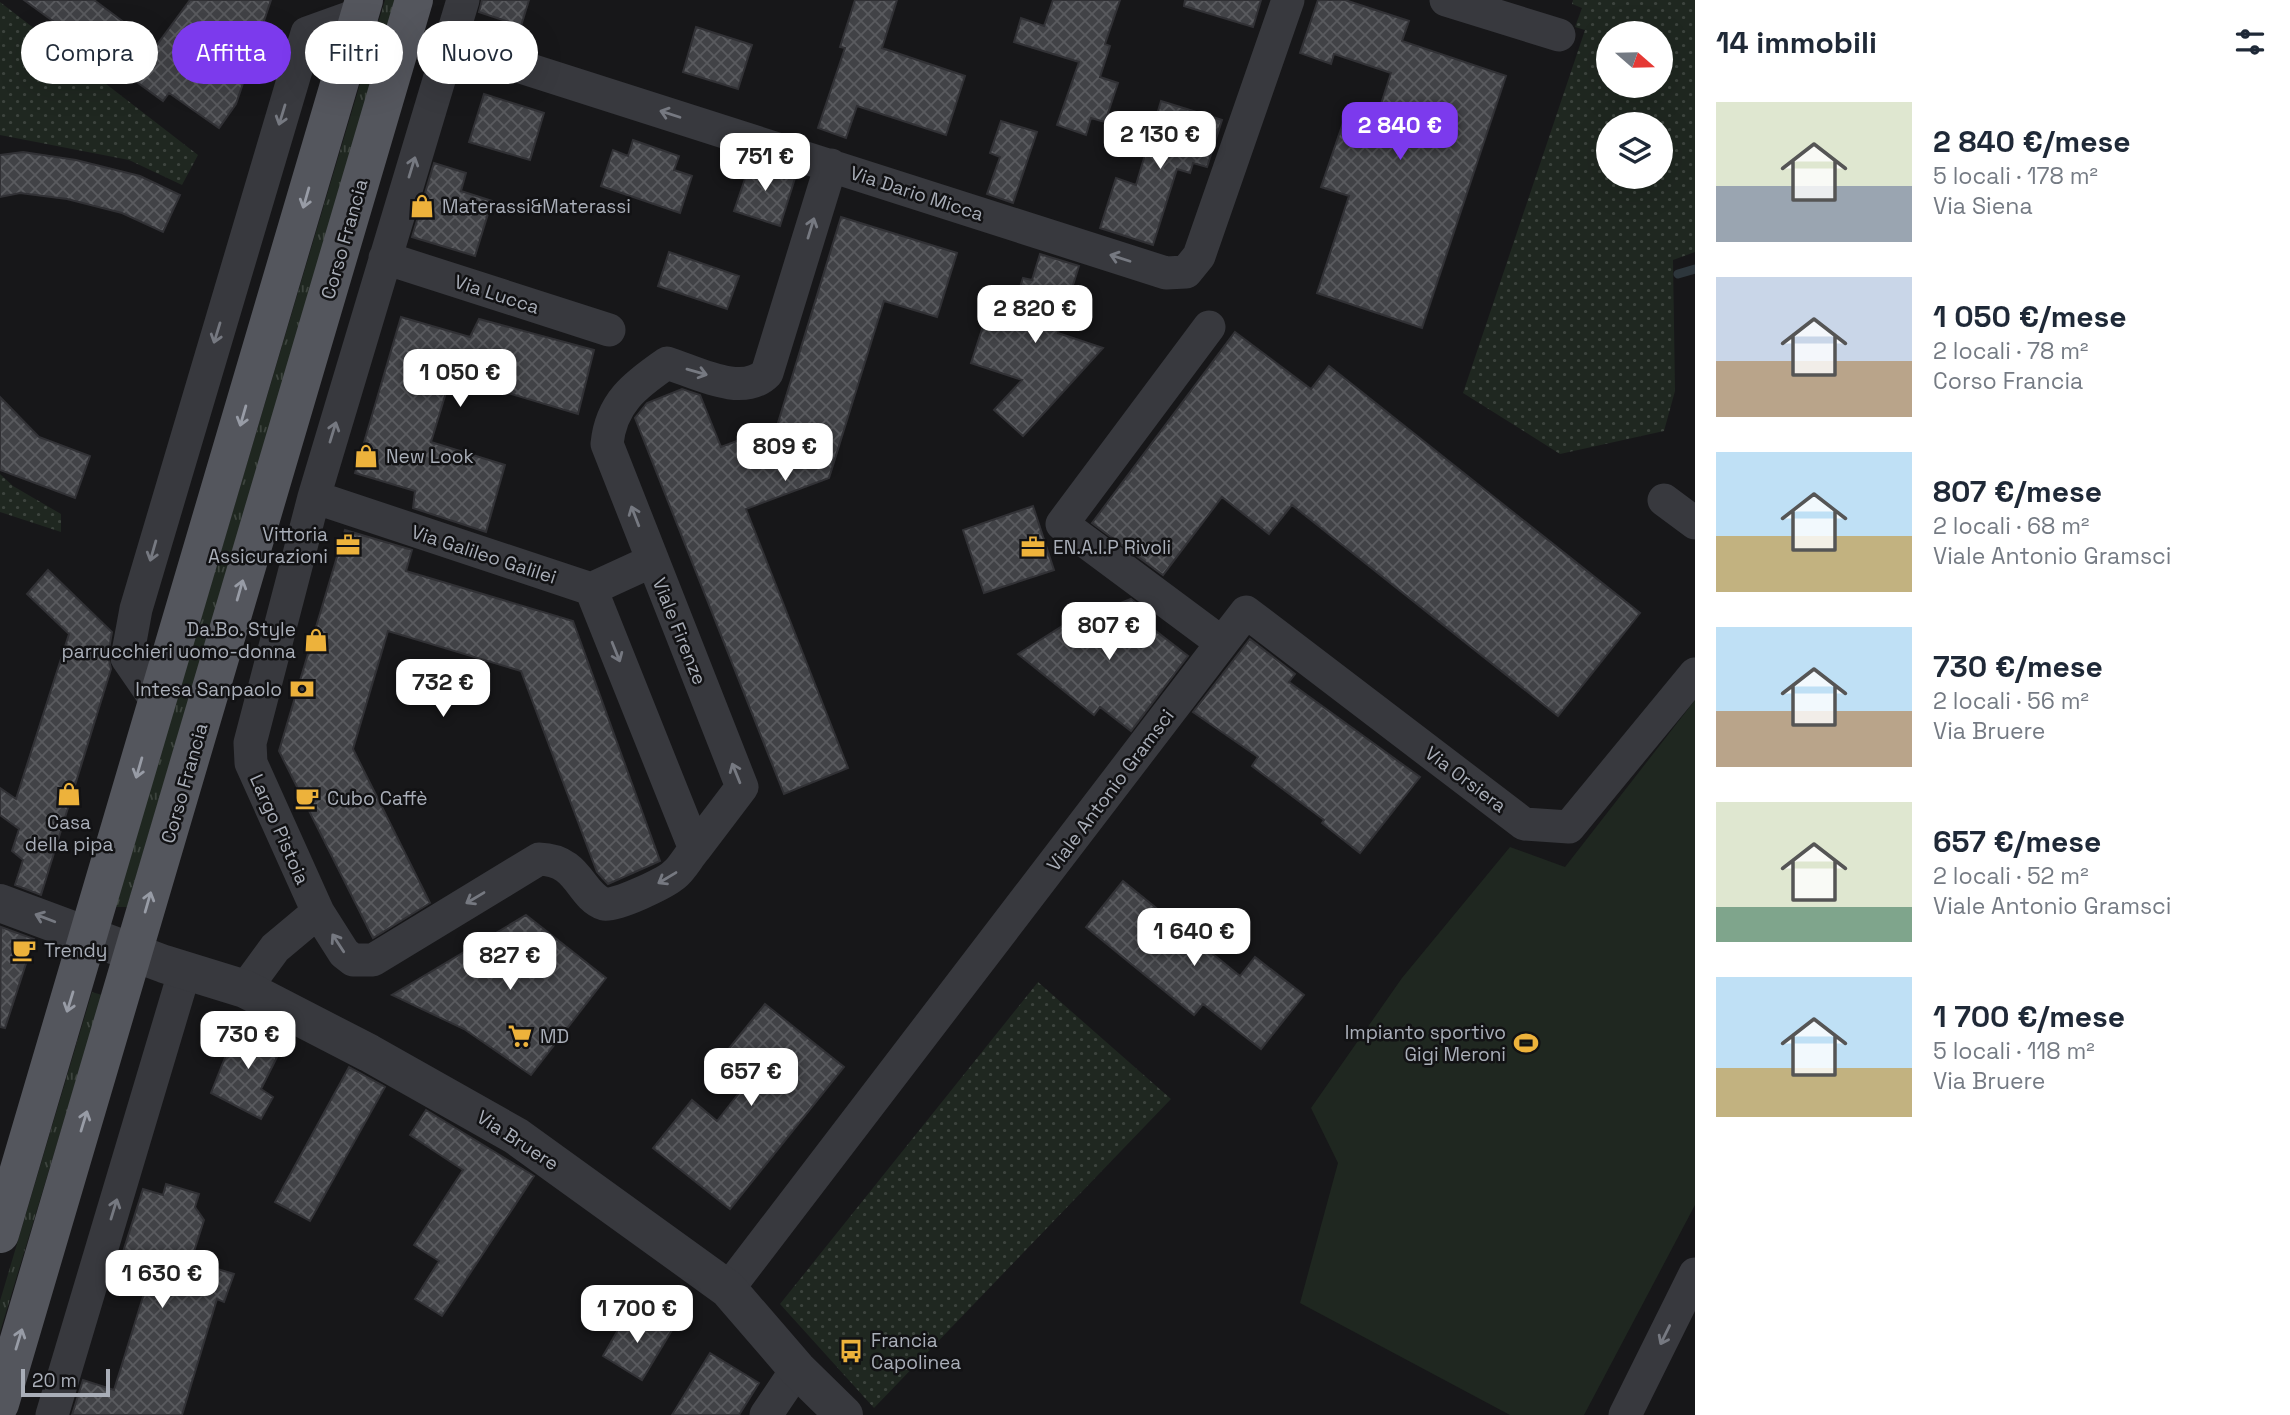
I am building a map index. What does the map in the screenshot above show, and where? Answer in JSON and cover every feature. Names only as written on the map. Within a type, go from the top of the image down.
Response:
[{"type":"main road","name":"Corso Francia","points":[[0,1404],[414,0]]},
{"type":"main road","points":[[0,1234],[90,937],[362,7]]},
{"type":"street","points":[[456,21],[463,0]]},
{"type":"street","name":"Via Dario Micca","points":[[538,72],[1166,273],[1186,272],[1199,256],[1288,0]]},
{"type":"street","points":[[1446,0],[1559,35]]},
{"type":"street","points":[[314,498],[437,84]]},
{"type":"street","name":"Viale Firenze","points":[[366,962],[539,859],[553,860],[568,868],[602,904],[614,905],[675,875],[742,787],[607,444],[609,425],[620,403],[633,386],[667,363],[741,385],[757,383],[767,373],[831,165]]},
{"type":"street","name":"Via Lucca","points":[[385,258],[609,330]]},
{"type":"street","points":[[1209,327],[1062,524],[1222,643]]},
{"type":"street","name":"Via Galileo Galilei","points":[[314,498],[591,589]]},
{"type":"street","name":"Largo Pistoia","points":[[314,498],[250,743],[251,764],[318,912],[344,953],[353,960],[366,962]]},
{"type":"street","points":[[1664,500],[1695,523]]},
{"type":"street","points":[[652,561],[591,589],[695,849]]},
{"type":"street","name":"Via Orsiera","points":[[1222,643],[1246,612],[1524,824],[1569,827],[1695,674]]},
{"type":"street","name":"Viale Antonio Gramsci","points":[[728,1289],[1222,643]]},
{"type":"street","name":"Via Bruere","points":[[0,903],[134,953],[245,989],[369,1053],[516,1136],[728,1289],[797,1369],[844,1415]]},
{"type":"street","points":[[245,989],[275,948],[318,912]]},
{"type":"street","points":[[52,1415],[185,970]]},
{"type":"street","points":[[1625,1415],[1695,1274]]},
{"type":"street","points":[[766,1415],[797,1369]]},
{"type":"green space","points":[[385,0],[396,0],[390,21],[379,21]]},
{"type":"green space","points":[[1573,0],[1695,0],[1695,252],[1673,260],[1675,391],[1664,431],[1560,454],[1463,393],[1585,30],[1575,27],[1582,8],[1572,4]]},
{"type":"green space","points":[[0,2],[25,21],[21,21],[21,84],[106,84],[198,155],[182,185],[129,160],[0,135]]},
{"type":"green space","points":[[360,84],[371,84],[127,907],[115,907]]},
{"type":"green space","points":[[0,474],[13,486],[61,514],[61,532],[0,512]]},
{"type":"green space","name":"Impianto sportivo Gigi Meroni","points":[[1695,700],[1695,1205],[1584,1415],[1510,1415],[1300,1303],[1338,1163],[1311,1108],[1402,978],[1510,847],[1565,867]]},
{"type":"green space","points":[[1038,982],[1171,1099],[874,1408],[780,1304]]},
{"type":"green space","points":[[92,992],[102,995],[0,1332],[0,1301]]},
{"type":"building","points":[[24,0],[94,0],[122,21],[53,21]]},
{"type":"building","points":[[190,0],[271,0],[264,21],[174,21]]},
{"type":"building","points":[[482,0],[529,0],[523,21],[506,21],[479,12]]},
{"type":"building","points":[[855,0],[897,0],[882,48],[965,76],[946,135],[857,106],[846,138],[818,128],[845,48],[840,47]]},
{"type":"building","points":[[1053,0],[1120,0],[1105,44],[1110,46],[1100,77],[1118,83],[1105,122],[1091,118],[1086,135],[1057,125],[1079,62],[1014,42],[1021,18],[1044,26]]},
{"type":"building","points":[[1185,0],[1261,0],[1253,27],[1184,6]]},
{"type":"building","points":[[1318,0],[1345,0],[1409,21],[1402,41],[1506,76],[1422,328],[1317,293],[1349,196],[1321,187],[1343,123],[1372,132],[1391,73],[1334,54],[1331,64],[1300,53]]},
{"type":"building","points":[[172,24],[172,84],[243,84],[236,104],[219,128],[169,93],[163,101],[140,84],[158,84],[158,43]]},
{"type":"building","points":[[696,27],[752,45],[738,89],[683,72]]},
{"type":"building","points":[[484,94],[544,113],[530,160],[469,142]]},
{"type":"building","points":[[1161,101],[1222,120],[1207,167],[1193,163],[1190,173],[1177,169],[1153,245],[1100,228],[1116,178],[1136,185]]},
{"type":"building","points":[[1001,121],[1037,132],[1013,203],[987,194],[1000,157],[990,153]]},
{"type":"building","points":[[633,140],[679,156],[674,170],[692,176],[680,213],[601,186],[613,150],[628,156]]},
{"type":"building","points":[[23,152],[76,160],[140,176],[180,195],[163,232],[122,213],[67,199],[20,193],[0,197],[0,155]]},
{"type":"building","points":[[751,161],[796,175],[780,226],[734,211]]},
{"type":"building","points":[[434,163],[466,173],[461,191],[492,201],[475,256],[412,237]]},
{"type":"building","points":[[841,217],[957,253],[937,317],[884,301],[829,478],[746,509],[848,768],[784,794],[635,418],[647,403],[682,389],[700,395],[721,447],[777,426]]},
{"type":"building","points":[[669,252],[739,276],[727,309],[658,286]]},
{"type":"building","points":[[1040,254],[1079,266],[1058,333],[1103,348],[1023,436],[994,410],[1022,380],[971,363],[987,314],[1009,321],[1023,278],[1032,280]]},
{"type":"building","points":[[401,317],[470,337],[479,319],[594,350],[578,414],[451,376],[431,442],[505,465],[486,532],[413,508],[415,491],[355,473]]},
{"type":"building","points":[[1235,332],[1311,389],[1329,366],[1640,613],[1558,716],[1292,505],[1269,534],[1222,497],[1163,575],[1092,523]]},
{"type":"building","points":[[0,397],[39,437],[90,456],[75,498],[0,470]]},
{"type":"building","points":[[1033,506],[1054,570],[984,593],[963,530]]},
{"type":"building","points":[[345,530],[412,550],[406,571],[573,621],[660,861],[608,884],[597,872],[521,671],[388,631],[353,749],[430,903],[373,938],[279,751]]},
{"type":"building","points":[[48,570],[112,632],[108,655],[111,669],[41,895],[15,885],[23,860],[12,851],[19,829],[0,815],[0,788],[16,799],[69,634],[27,594]]},
{"type":"building","points":[[1131,599],[1140,606],[1134,614],[1188,656],[1131,731],[1100,707],[1094,715],[1018,654],[1064,625]]},
{"type":"building","points":[[1250,639],[1295,674],[1289,682],[1420,777],[1360,853],[1322,823],[1324,820],[1252,766],[1258,757],[1193,712]]},
{"type":"building","points":[[1123,881],[1240,976],[1255,957],[1304,995],[1261,1049],[1203,1004],[1194,1015],[1086,927]]},
{"type":"building","points":[[526,915],[606,978],[531,1075],[464,1029],[392,995]]},
{"type":"building","points":[[1,927],[34,939],[5,1028],[0,1027]]},
{"type":"building","points":[[765,1004],[844,1067],[730,1209],[653,1148],[692,1100],[717,1121],[750,1079],[722,1057]]},
{"type":"building","points":[[238,1025],[285,1041],[261,1089],[273,1097],[261,1119],[211,1093]]},
{"type":"building","points":[[349,1067],[385,1087],[310,1221],[275,1202]]},
{"type":"building","points":[[426,1110],[534,1176],[442,1316],[415,1299],[439,1261],[414,1245],[463,1170],[410,1135]]},
{"type":"building","points":[[166,1184],[199,1194],[195,1207],[204,1220],[191,1261],[234,1274],[224,1302],[217,1299],[182,1415],[72,1415],[83,1380],[114,1390],[147,1284],[116,1274],[143,1189],[163,1195]]},
{"type":"building","points":[[626,1316],[642,1325],[648,1316],[672,1330],[642,1380],[603,1356]]},
{"type":"building","points":[[710,1353],[759,1383],[739,1415],[672,1415]]},
{"type":"waterway","points":[[1678,274],[1695,269]]},
{"type":"place","name":"Materassi&Materassi","points":[[422,206]]},
{"type":"place","name":"New Look","points":[[366,456]]},
{"type":"place","name":"Vittoria Assicurazioni","points":[[348,545]]},
{"type":"place","name":"EN.A.I.P Rivoli","points":[[1033,547]]},
{"type":"place","name":"Da.Bo. Style parrucchieri uomo-donna","points":[[316,640]]},
{"type":"place","name":"Intesa Sanpaolo","points":[[302,689]]},
{"type":"place","name":"Casa della pipa","points":[[69,794]]},
{"type":"place","name":"Cubo Caffè","points":[[307,798]]},
{"type":"place","name":"Trendy","points":[[24,950]]},
{"type":"place","name":"MD","points":[[520,1036]]},
{"type":"place","name":"Impianto sportivo Gigi Meroni","points":[[1526,1043]]},
{"type":"place","name":"Francia Capolinea","points":[[851,1351]]}]
